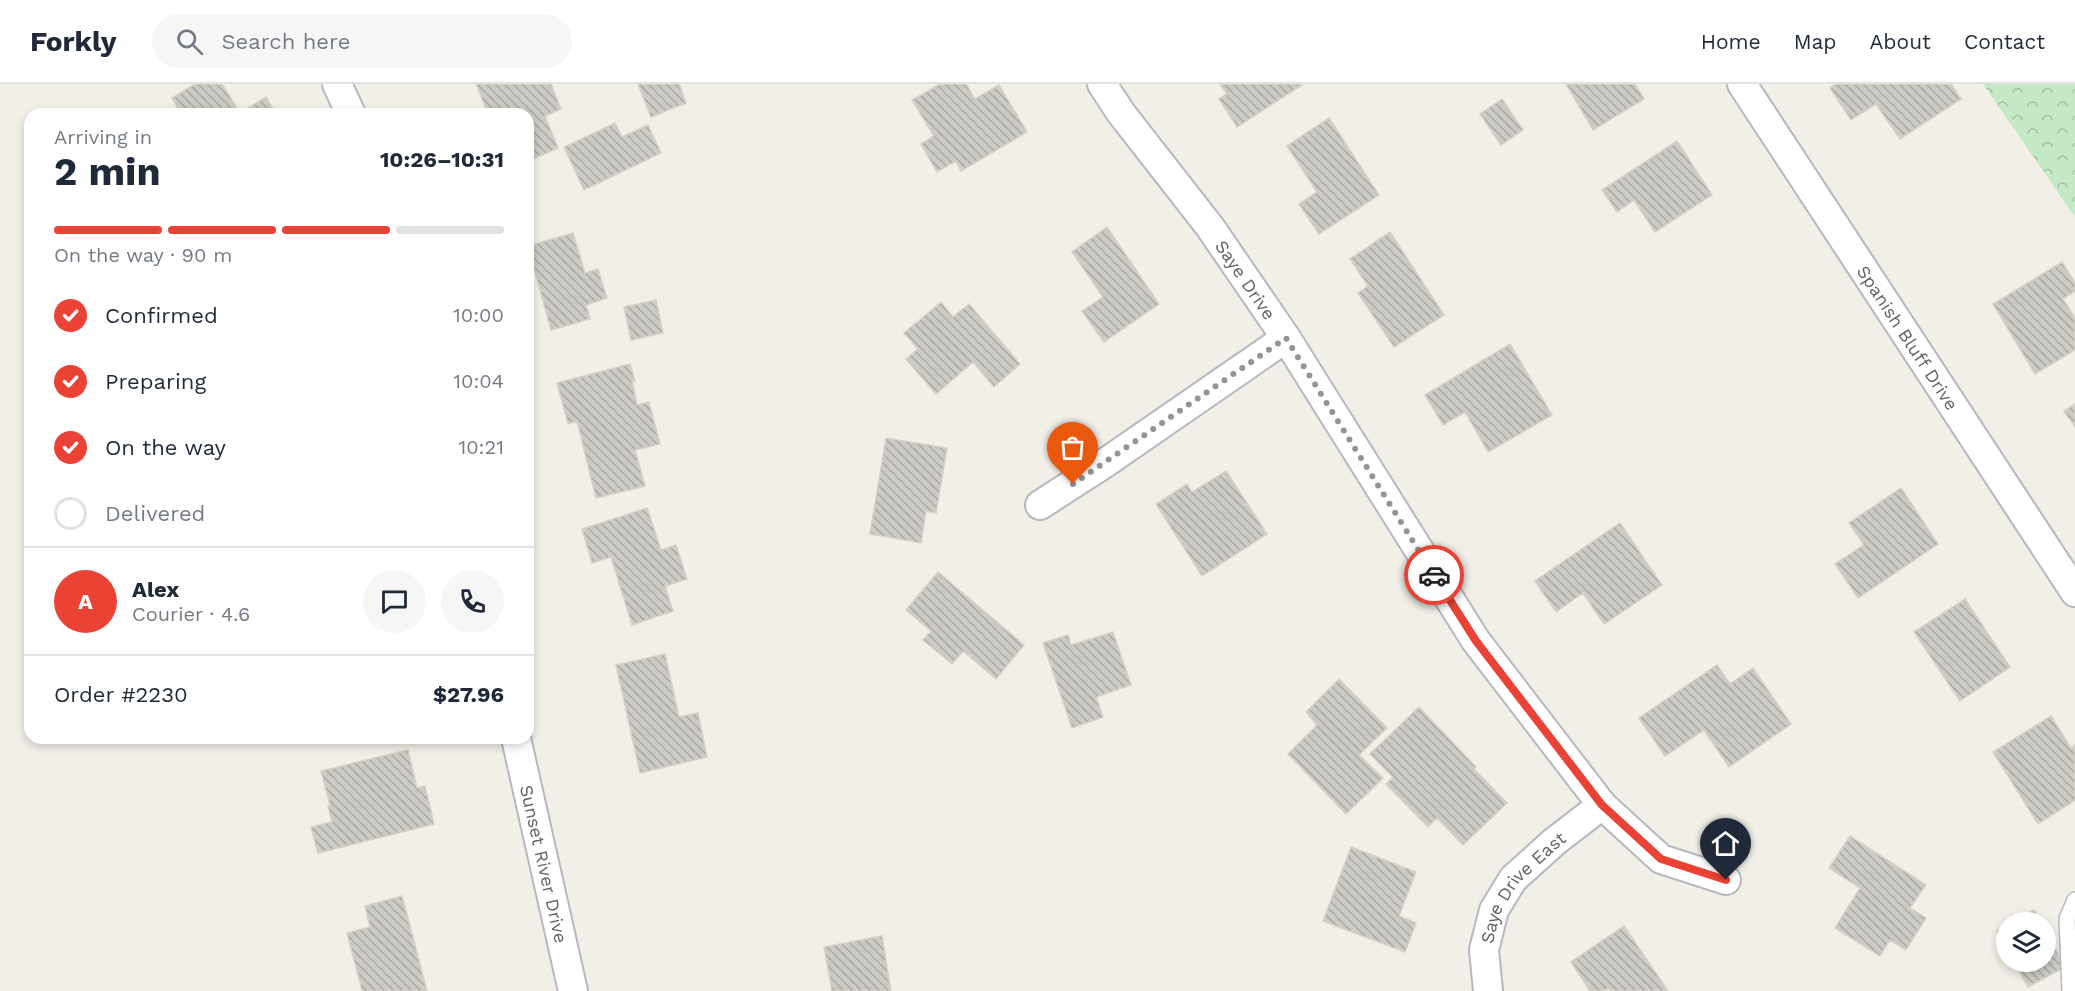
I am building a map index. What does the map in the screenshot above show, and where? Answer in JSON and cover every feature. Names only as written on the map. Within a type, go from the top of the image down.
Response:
[{"type":"street","points":[[337,84],[348,108]]},
{"type":"street","name":"Saye Drive","points":[[1102,84],[1121,113],[1209,227],[1286,338],[1476,641],[1602,805],[1661,859],[1726,880]]},
{"type":"street","name":"Spanish Bluff Drive","points":[[1742,84],[2075,592]]},
{"type":"street","points":[[1040,505],[1286,338]]},
{"type":"street","name":"Sunset River Drive","points":[[517,744],[573,991]]},
{"type":"street","name":"Saye Drive East","points":[[1488,991],[1484,950],[1494,910],[1513,879],[1554,842],[1602,805]]},
{"type":"lane","points":[[2070,991],[2067,919],[2075,900]]},
{"type":"green space","points":[[1983,84],[2075,84],[2075,217]]},
{"type":"building","points":[[195,84],[222,84],[237,108],[178,108],[172,98]]},
{"type":"building","points":[[476,84],[551,84],[561,109],[545,116],[558,148],[534,158],[534,108],[486,108]]},
{"type":"building","points":[[638,84],[679,84],[686,103],[651,117]]},
{"type":"building","points":[[940,84],[966,84],[975,99],[999,85],[1027,132],[961,171],[956,161],[937,172],[921,144],[934,136],[912,100]]},
{"type":"building","points":[[1220,84],[1302,85],[1237,127],[1219,99],[1227,94]]},
{"type":"building","points":[[1566,84],[1635,84],[1644,99],[1593,130]]},
{"type":"building","points":[[1836,84],[1951,84],[1961,99],[1900,139],[1876,104],[1851,120],[1830,88]]},
{"type":"building","points":[[266,97],[272,108],[248,108]]},
{"type":"building","points":[[1502,99],[1523,130],[1501,145],[1480,114]]},
{"type":"building","points":[[1329,118],[1379,195],[1319,234],[1299,204],[1317,192],[1287,146]]},
{"type":"building","points":[[615,123],[622,137],[648,125],[661,153],[584,190],[564,147]]},
{"type":"building","points":[[1677,141],[1712,195],[1655,232],[1634,200],[1617,212],[1602,190]]},
{"type":"building","points":[[1107,227],[1159,304],[1104,342],[1082,311],[1103,297],[1072,252]]},
{"type":"building","points":[[1390,232],[1444,315],[1394,347],[1358,293],[1368,286],[1350,259]]},
{"type":"building","points":[[573,233],[585,273],[598,269],[607,298],[586,305],[590,319],[551,330],[534,268],[534,244]]},
{"type":"building","points":[[2062,262],[2075,283],[2075,291],[2063,299],[2075,318],[2075,350],[2035,374],[1993,304]]},
{"type":"building","points":[[656,300],[663,333],[631,340],[624,307]]},
{"type":"building","points":[[941,302],[953,317],[969,304],[1020,364],[994,387],[973,362],[936,394],[906,359],[918,349],[904,333]]},
{"type":"building","points":[[1510,344],[1552,415],[1488,452],[1465,412],[1443,425],[1425,395]]},
{"type":"building","points":[[630,364],[635,381],[632,381],[637,405],[649,402],[660,444],[635,450],[645,486],[596,498],[577,421],[568,424],[557,383]]},
{"type":"building","points":[[2075,404],[2075,427],[2064,411]]},
{"type":"building","points":[[886,438],[947,448],[936,513],[926,511],[921,543],[870,534]]},
{"type":"building","points":[[1226,471],[1267,534],[1202,576],[1156,504],[1187,484],[1192,492]]},
{"type":"building","points":[[1901,488],[1938,544],[1858,598],[1835,564],[1864,545],[1849,523]]},
{"type":"building","points":[[647,508],[661,550],[676,545],[687,579],[665,586],[673,611],[632,625],[611,557],[592,563],[582,529]]},
{"type":"building","points":[[1620,523],[1662,585],[1604,624],[1583,593],[1556,612],[1535,581]]},
{"type":"building","points":[[938,572],[1024,645],[996,679],[963,651],[952,664],[923,640],[931,631],[906,610]]},
{"type":"building","points":[[1965,599],[2010,667],[1960,701],[1914,632]]},
{"type":"building","points":[[1113,632],[1131,685],[1096,697],[1103,717],[1072,728],[1043,643],[1068,635],[1071,645]]},
{"type":"building","points":[[665,654],[679,717],[698,713],[707,757],[640,773],[616,665]]},
{"type":"building","points":[[1717,665],[1730,684],[1753,668],[1791,724],[1729,767],[1704,730],[1665,756],[1639,718]]},
{"type":"building","points":[[1339,679],[1387,728],[1359,755],[1383,778],[1346,814],[1288,754],[1317,725],[1306,712]]},
{"type":"building","points":[[1419,707],[1507,803],[1463,845],[1437,818],[1428,827],[1386,784],[1393,777],[1370,754]]},
{"type":"building","points":[[2051,716],[2071,748],[2075,745],[2075,800],[2038,824],[1993,752]]},
{"type":"building","points":[[408,750],[417,788],[425,786],[434,824],[318,853],[311,827],[332,822],[321,771]]},
{"type":"building","points":[[1850,836],[1926,885],[1910,908],[1926,918],[1906,950],[1890,940],[1880,956],[1835,928],[1860,888],[1829,868]]},
{"type":"building","points":[[1351,847],[1416,872],[1399,916],[1416,923],[1405,952],[1323,921]]},
{"type":"building","points":[[402,896],[427,991],[362,991],[347,933],[370,927],[365,906]]},
{"type":"building","points":[[1624,926],[1668,991],[1611,991],[1609,988],[1604,991],[1590,991],[1571,962]]},
{"type":"building","points":[[882,936],[891,991],[832,991],[824,947]]},
{"type":"building","points":[[2056,950],[2065,967],[2056,972]]},
{"type":"building","points":[[2020,972],[2056,972],[2028,987]]},
{"type":"way so far","points":[[1073,484],[1286,338],[1434,575]]},
{"type":"route","points":[[1434,575],[1476,641],[1602,805],[1661,859],[1726,880]]}]
